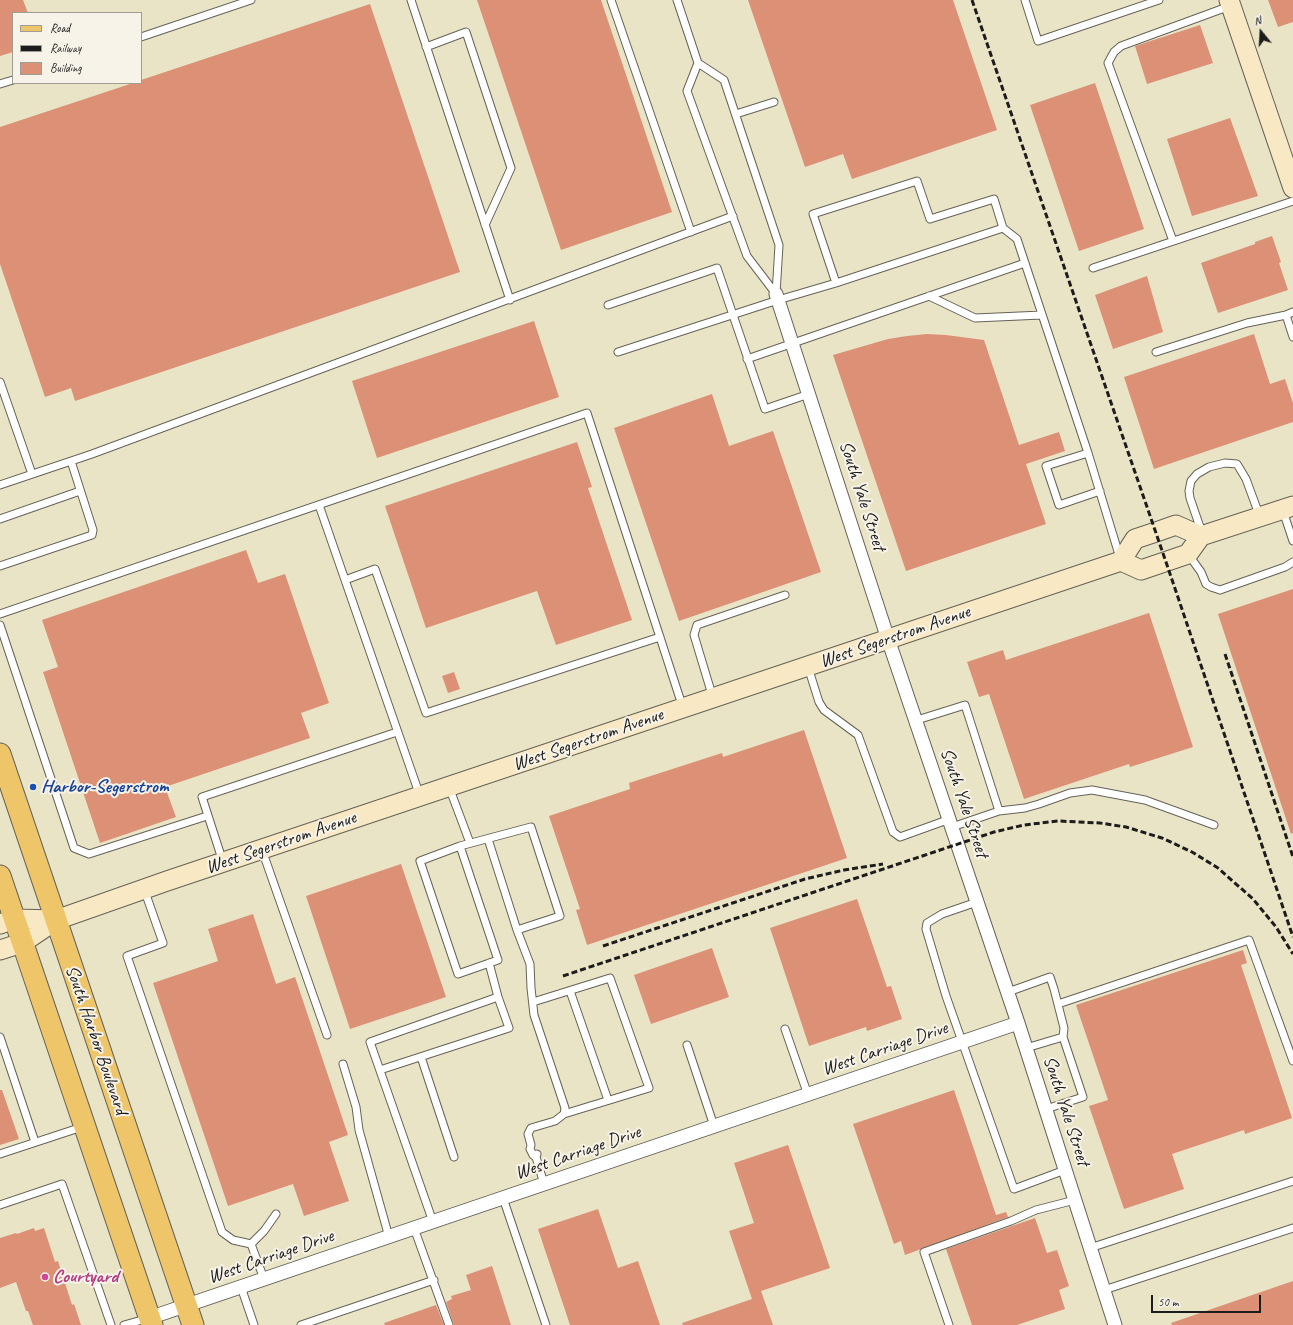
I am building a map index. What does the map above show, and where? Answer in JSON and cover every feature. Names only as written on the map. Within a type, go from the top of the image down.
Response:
[{"type":"main road","points":[[1230,3],[1291,178]]},
{"type":"main road","points":[[1202,536],[1176,525],[1135,539],[1121,561],[1141,570],[1188,554],[1202,536],[1288,508]]},
{"type":"main road","name":"West Segerstrom Avenue","points":[[0,950],[22,943],[56,920],[144,889],[1121,561]]},
{"type":"main road","name":"South Harbor Boulevard","points":[[0,754],[192,1325]]},
{"type":"main road","name":"South Harbor Boulevard","points":[[0,876],[7,921],[22,943],[151,1321]]},
{"type":"main road","name":"West Segerstrom Avenue","points":[[7,921],[56,920]]},
{"type":"street","name":"South Yale Street","points":[[777,297],[888,639],[1008,992],[1115,1325]]},
{"type":"street","name":"West Carriage Drive","points":[[151,1321],[186,1306],[264,1279],[1018,1024]]},
{"type":"lane","points":[[142,37],[251,0]]},
{"type":"lane","points":[[411,0],[510,300]]},
{"type":"lane","points":[[611,0],[691,232]]},
{"type":"lane","points":[[677,0],[698,63],[724,80],[736,114],[779,245],[777,297]]},
{"type":"lane","points":[[1025,0],[1038,41],[1159,0]]},
{"type":"lane","points":[[1173,241],[1108,63],[1114,52],[1121,46],[1230,3]]},
{"type":"lane","points":[[426,47],[466,32],[512,168],[485,225]]},
{"type":"lane","points":[[698,63],[686,91],[747,256],[777,297]]},
{"type":"lane","points":[[0,84],[12,80]]},
{"type":"lane","points":[[736,114],[774,102]]},
{"type":"lane","points":[[836,283],[813,214],[917,181],[930,219],[994,199],[1004,228],[1017,239],[1088,453],[1121,561]]},
{"type":"lane","points":[[1093,268],[1293,201]]},
{"type":"lane","points":[[0,485],[70,461],[510,300],[733,216]]},
{"type":"lane","points":[[618,352],[733,315],[777,297],[836,283],[1004,228]]},
{"type":"lane","points":[[747,359],[1025,263]]},
{"type":"lane","points":[[608,305],[717,268],[765,409],[809,394]]},
{"type":"lane","points":[[929,296],[975,318],[1042,315]]},
{"type":"lane","points":[[1156,352],[1247,323],[1289,313],[1293,338]]},
{"type":"lane","points":[[0,382],[32,474]]},
{"type":"lane","points":[[0,614],[587,413],[683,708]]},
{"type":"lane","points":[[1088,453],[1046,466],[1059,505],[1100,491]]},
{"type":"lane","points":[[0,566],[92,535],[93,530],[70,461]]},
{"type":"lane","points":[[1202,536],[1189,491],[1191,481],[1197,474],[1209,468],[1225,463],[1237,464],[1246,479],[1260,517]]},
{"type":"lane","points":[[0,519],[80,491]]},
{"type":"lane","points":[[319,505],[420,796]]},
{"type":"lane","points":[[1288,508],[1293,541]]},
{"type":"lane","points":[[1188,554],[1201,572],[1206,584],[1220,590],[1285,567],[1293,562]]},
{"type":"lane","points":[[345,580],[375,569],[426,713],[660,637]]},
{"type":"lane","points":[[713,698],[694,635],[697,625],[785,595]]},
{"type":"lane","points":[[0,625],[74,848],[89,854],[207,816]]},
{"type":"lane","points":[[808,666],[819,702],[824,710],[858,735],[894,832],[900,836],[999,811],[1039,804],[1070,793],[1092,790],[1145,800],[1214,825]]},
{"type":"lane","points":[[916,720],[965,705],[999,811]]},
{"type":"lane","points":[[224,862],[207,816],[202,797],[397,732]]},
{"type":"lane","points":[[449,787],[470,843]]},
{"type":"lane","points":[[460,846],[498,960],[458,974],[420,860],[460,846],[470,843],[531,827],[560,916],[517,930]]},
{"type":"lane","points":[[488,839],[517,930],[530,964],[534,1015],[565,1108],[564,1114]]},
{"type":"lane","points":[[262,849],[327,1036]]},
{"type":"lane","points":[[144,889],[163,943],[127,956],[222,1232],[234,1240],[251,1244]]},
{"type":"lane","points":[[977,902],[942,914],[927,923],[926,929],[946,996],[1014,1189],[1065,1170]]},
{"type":"lane","points":[[1058,1004],[1249,940],[1293,1062]]},
{"type":"lane","points":[[380,1070],[509,1028],[498,997],[489,963]]},
{"type":"lane","points":[[1008,992],[1050,977],[1064,1028],[1063,1037],[1083,1097],[1046,1109]]},
{"type":"lane","points":[[533,1002],[610,978],[649,1088],[564,1114],[555,1121],[531,1128],[528,1134],[537,1154],[536,1157],[544,1184]]},
{"type":"lane","points":[[570,991],[608,1100]]},
{"type":"lane","points":[[433,1222],[370,1042],[498,997]]},
{"type":"lane","points":[[785,1029],[808,1095]]},
{"type":"lane","points":[[0,1037],[35,1142]]},
{"type":"lane","points":[[1026,1048],[1063,1037]]},
{"type":"lane","points":[[687,1045],[714,1126]]},
{"type":"lane","points":[[421,1057],[454,1157]]},
{"type":"lane","points":[[343,1064],[356,1107],[361,1138],[389,1237]]},
{"type":"lane","points":[[0,1154],[84,1126]]},
{"type":"lane","points":[[1090,1248],[1293,1181]]},
{"type":"lane","points":[[0,1205],[62,1184],[111,1325]]},
{"type":"lane","points":[[503,1198],[546,1325]]},
{"type":"lane","points":[[949,1325],[924,1252],[1011,1221],[1036,1210],[1075,1200]]},
{"type":"lane","points":[[251,1244],[264,1231],[276,1214]]},
{"type":"lane","points":[[414,1228],[449,1325]]},
{"type":"lane","points":[[1104,1290],[1293,1228]]},
{"type":"lane","points":[[251,1244],[264,1279]]},
{"type":"lane","points":[[301,1325],[434,1280]]},
{"type":"lane","points":[[241,1287],[254,1325]]},
{"type":"lane","points":[[124,1325],[151,1321]]},
{"type":"building","points":[[0,0],[23,0],[28,12],[12,12],[12,52],[0,56]]},
{"type":"building","points":[[477,0],[601,0],[672,212],[561,250]]},
{"type":"building","points":[[748,0],[953,0],[997,130],[852,179],[843,154],[805,167]]},
{"type":"building","points":[[1268,0],[1293,0],[1293,22],[1278,27]]},
{"type":"building","points":[[370,4],[460,272],[75,401],[71,388],[45,397],[0,264],[0,127],[130,84],[142,84],[142,80]]},
{"type":"building","points":[[1200,25],[1213,63],[1147,84],[1135,46]]},
{"type":"building","points":[[1095,83],[1144,229],[1079,251],[1030,105]]},
{"type":"building","points":[[1230,118],[1258,196],[1192,216],[1167,139]]},
{"type":"building","points":[[1272,236],[1281,262],[1279,263],[1288,290],[1218,313],[1201,263],[1255,244],[1255,242]]},
{"type":"building","points":[[1147,276],[1163,332],[1113,349],[1095,295]]},
{"type":"building","points":[[534,321],[559,397],[377,458],[352,381]]},
{"type":"building","points":[[927,334],[984,340],[1019,445],[1059,432],[1065,451],[1026,464],[1046,524],[906,571],[833,355],[888,339]]},
{"type":"building","points":[[1254,334],[1270,384],[1285,379],[1293,403],[1293,422],[1154,469],[1124,377]]},
{"type":"building","points":[[712,394],[729,446],[773,431],[821,572],[679,621],[614,428]]},
{"type":"building","points":[[577,442],[592,487],[588,488],[632,620],[556,645],[537,591],[426,628],[385,506]]},
{"type":"building","points":[[246,550],[258,583],[285,574],[329,703],[301,713],[310,738],[165,787],[176,817],[100,843],[43,672],[58,667],[42,620]]},
{"type":"building","points":[[1293,589],[1293,833],[1291,834],[1218,614]]},
{"type":"building","points":[[1149,613],[1193,747],[1130,767],[1129,764],[1024,799],[989,694],[979,697],[967,662],[1003,650],[1006,660]]},
{"type":"building","points":[[454,672],[460,689],[448,693],[442,676]]},
{"type":"building","points":[[804,730],[847,858],[587,945],[576,910],[580,909],[549,816],[630,789],[629,783],[722,753],[723,757]]},
{"type":"building","points":[[401,864],[446,997],[350,1029],[306,896]]},
{"type":"building","points":[[857,899],[887,987],[891,986],[902,1019],[867,1031],[866,1027],[809,1046],[770,928]]},
{"type":"building","points":[[253,914],[276,984],[295,977],[348,1135],[329,1142],[349,1201],[304,1216],[293,1184],[228,1206],[153,983],[218,961],[208,929]]},
{"type":"building","points":[[712,948],[729,997],[651,1024],[634,975]]},
{"type":"building","points":[[1243,950],[1247,963],[1241,965],[1292,1118],[1245,1134],[1244,1130],[1172,1154],[1184,1189],[1124,1209],[1089,1106],[1108,1100],[1076,1005]]},
{"type":"building","points":[[0,1090],[2,1090],[19,1139],[0,1145]]},
{"type":"building","points":[[954,1090],[996,1215],[1006,1212],[1008,1217],[905,1255],[901,1241],[894,1244],[853,1124]]},
{"type":"building","points":[[788,1145],[830,1268],[761,1291],[773,1325],[683,1325],[682,1323],[752,1299],[729,1231],[754,1223],[734,1163]]},
{"type":"building","points":[[598,1209],[618,1268],[638,1261],[660,1325],[570,1325],[538,1229]]},
{"type":"building","points":[[1035,1218],[1047,1253],[1057,1250],[1069,1286],[1059,1290],[1065,1309],[1017,1325],[972,1325],[946,1249]]},
{"type":"building","name":"Courtyard","points":[[34,1228],[35,1231],[44,1228],[55,1262],[58,1261],[72,1305],[74,1304],[81,1325],[33,1325],[28,1311],[26,1311],[16,1282],[0,1288],[0,1238]]},
{"type":"building","points":[[492,1266],[511,1325],[454,1325],[446,1302],[452,1299],[451,1296],[471,1290],[466,1275]]},
{"type":"building","points":[[1293,1281],[1293,1325],[1172,1325],[1171,1323]]},
{"type":"building","points":[[436,1305],[444,1325],[385,1325],[384,1323]]},
{"type":"railway","points":[[972,0],[1166,562],[1293,937]]},
{"type":"railway","points":[[1225,654],[1293,857]]},
{"type":"railway","points":[[563,976],[994,832],[1024,825],[1058,821],[1100,823],[1126,827],[1162,838],[1192,852],[1218,868],[1253,899],[1276,927],[1293,954]]},
{"type":"railway","points":[[603,946],[805,879],[844,870],[883,864]]},
{"type":"place","name":"Harbor-Segerstrom","points":[[33,787]]},
{"type":"place","name":"Courtyard","points":[[45,1277]]}]
